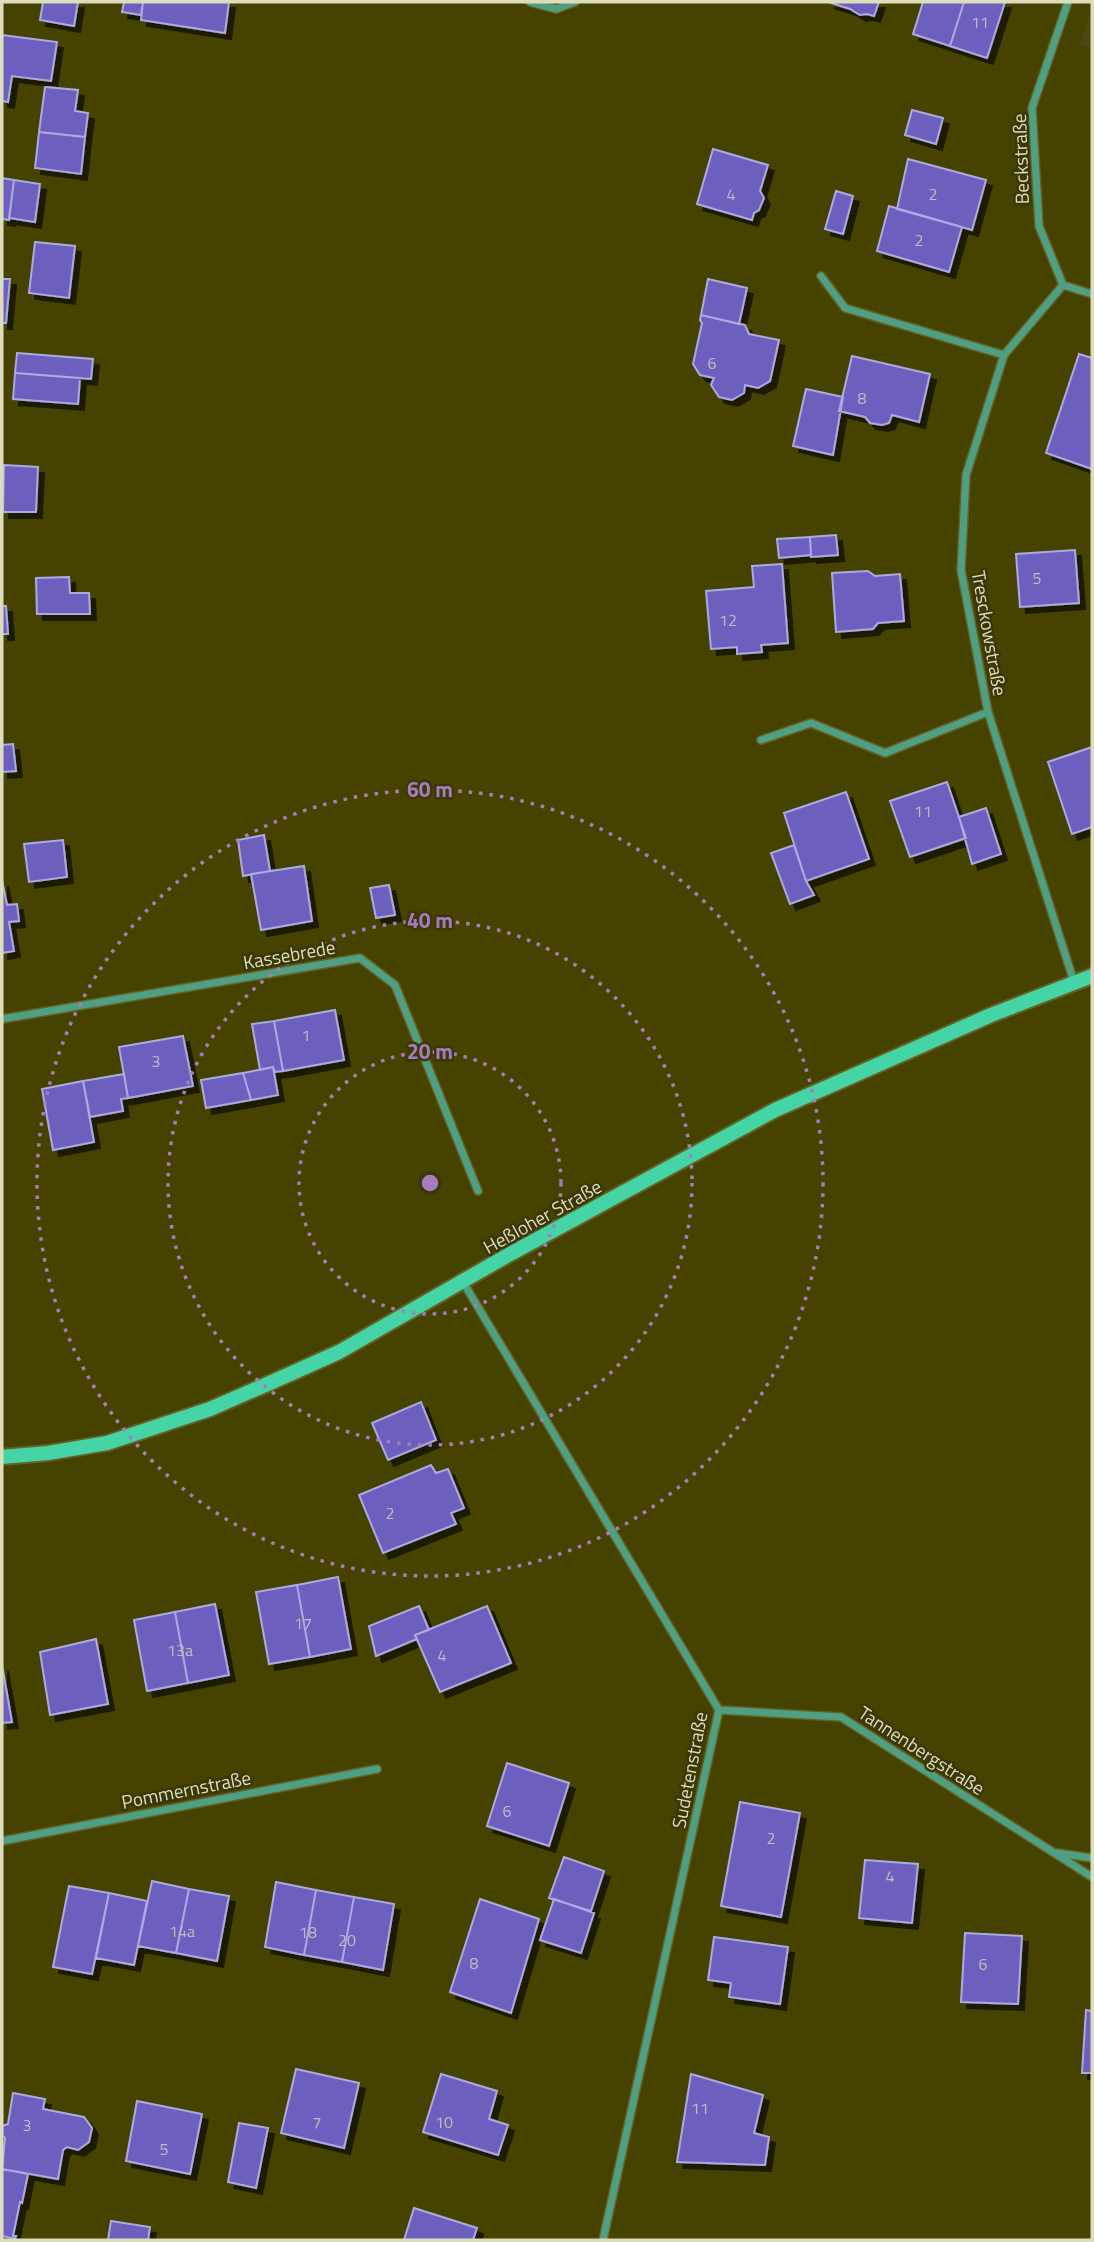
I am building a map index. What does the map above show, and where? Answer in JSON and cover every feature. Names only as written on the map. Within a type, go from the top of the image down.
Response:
[{"type":"main road","name":"Heßloher Straße","points":[[2,1457],[48,1453],[107,1443],[211,1409],[338,1352],[775,1110],[991,1015],[1092,976]]},
{"type":"street","points":[[530,2],[556,9],[575,2]]},
{"type":"street","name":"Beckstraße","points":[[1063,285],[1039,226],[1032,108],[1068,2]]},
{"type":"street","points":[[821,276],[845,307],[1004,355]]},
{"type":"street","points":[[1063,285],[1092,294]]},
{"type":"street","name":"Tresckowstraße","points":[[1063,285],[1004,355],[966,475],[961,570],[988,712],[1073,982]]},
{"type":"street","name":"Tresckowstraße","points":[[761,740],[811,723],[885,752],[988,712]]},
{"type":"street","name":"Kassebrede","points":[[2,1019],[360,958],[395,985],[478,1191]]},
{"type":"street","name":"Sudetenstraße","points":[[463,1282],[719,1710],[603,2240]]},
{"type":"street","name":"Tannenbergstraße","points":[[719,1710],[841,1717],[1092,1877]]},
{"type":"street","name":"Pommernstraße","points":[[2,1840],[377,1769]]},
{"type":"street","name":"Tannenbergstraße","points":[[1053,1853],[1092,1858]]},
{"type":"shaded area","points":[[1092,6],[1092,49],[1080,45]]},
{"type":"building","points":[[43,2],[78,2],[74,26],[40,20]]},
{"type":"building","points":[[124,2],[143,2],[141,15],[122,12]]},
{"type":"building","points":[[143,2],[229,2],[225,33],[141,20]]},
{"type":"building","points":[[828,2],[879,2],[874,16],[860,15]]},
{"type":"building","points":[[923,2],[964,2],[950,46],[913,34]]},
{"type":"building","points":[[964,2],[1005,2],[987,58],[950,46]]},
{"type":"building","points":[[2,35],[57,42],[51,81],[12,76],[8,102],[2,101]]},
{"type":"building","points":[[45,87],[78,90],[75,111],[88,113],[85,137],[39,132]]},
{"type":"building","points":[[912,110],[943,118],[936,144],[905,135]]},
{"type":"building","points":[[39,132],[85,137],[81,174],[35,168]]},
{"type":"building","points":[[713,149],[768,165],[760,191],[764,198],[752,220],[697,204]]},
{"type":"building","points":[[908,159],[986,180],[972,230],[897,209]]},
{"type":"building","points":[[2,178],[14,180],[9,220],[2,219]]},
{"type":"building","points":[[14,180],[40,184],[35,222],[9,218]]},
{"type":"building","points":[[836,191],[853,196],[843,234],[825,229]]},
{"type":"building","points":[[889,206],[962,227],[949,272],[877,251]]},
{"type":"building","points":[[35,242],[75,246],[69,298],[29,293]]},
{"type":"building","points":[[2,279],[10,279],[6,323],[2,323]]},
{"type":"building","points":[[708,279],[747,288],[739,324],[701,315]]},
{"type":"building","points":[[701,315],[745,325],[749,334],[779,340],[770,381],[758,388],[745,385],[744,393],[732,400],[719,397],[711,385],[714,378],[700,375],[693,364],[702,323]]},
{"type":"building","points":[[17,353],[93,359],[91,379],[15,373]]},
{"type":"building","points":[[1079,354],[1092,358],[1092,469],[1046,453]]},
{"type":"building","points":[[852,356],[930,374],[919,422],[892,415],[889,423],[882,425],[870,423],[865,417],[839,411]]},
{"type":"building","points":[[15,373],[80,378],[78,404],[13,399]]},
{"type":"building","points":[[806,389],[843,397],[833,455],[793,446]]},
{"type":"building","points":[[4,465],[38,467],[36,512],[3,512]]},
{"type":"building","points":[[836,535],[838,555],[811,557],[810,537]]},
{"type":"building","points":[[810,537],[811,555],[779,558],[777,539]]},
{"type":"building","points":[[1075,550],[1079,603],[1020,607],[1016,554]]},
{"type":"building","points":[[782,564],[788,643],[761,645],[762,652],[737,654],[737,647],[711,649],[706,591],[754,587],[752,566]]},
{"type":"building","points":[[868,571],[875,576],[900,574],[904,621],[878,623],[873,629],[836,632],[832,573]]},
{"type":"building","points":[[69,577],[70,593],[89,593],[90,614],[37,614],[36,578]]},
{"type":"building","points":[[2,606],[6,606],[8,634],[2,634]]},
{"type":"building","points":[[13,744],[16,771],[2,772],[2,745]]},
{"type":"building","points":[[1092,747],[1092,827],[1072,834],[1048,762]]},
{"type":"building","points":[[947,782],[966,838],[910,857],[890,801]]},
{"type":"building","points":[[846,792],[869,859],[806,881],[784,813]]},
{"type":"building","points":[[986,808],[1001,854],[972,864],[959,817]]},
{"type":"building","points":[[264,835],[270,871],[243,876],[238,840]]},
{"type":"building","points":[[63,840],[67,877],[29,882],[24,844]]},
{"type":"building","points":[[794,845],[806,881],[814,895],[790,904],[771,853]]},
{"type":"building","points":[[304,866],[312,921],[261,930],[251,874]]},
{"type":"building","points":[[2,880],[7,905],[17,904],[19,921],[9,922],[14,951],[2,953]]},
{"type":"building","points":[[389,885],[395,915],[376,918],[370,888]]},
{"type":"building","points":[[335,1010],[344,1060],[283,1071],[274,1021]]},
{"type":"building","points":[[274,1021],[283,1071],[275,1072],[273,1067],[260,1070],[252,1024]]},
{"type":"building","points":[[183,1036],[193,1086],[128,1098],[119,1047]]},
{"type":"building","points":[[273,1067],[278,1095],[251,1100],[243,1073]]},
{"type":"building","points":[[243,1073],[251,1100],[206,1108],[201,1080]]},
{"type":"building","points":[[124,1074],[128,1098],[121,1099],[123,1111],[90,1117],[83,1081]]},
{"type":"building","points":[[83,1081],[94,1142],[53,1150],[42,1089]]},
{"type":"building","points":[[421,1402],[436,1440],[388,1460],[372,1423]]},
{"type":"building","points":[[431,1465],[436,1473],[448,1469],[464,1508],[451,1513],[456,1524],[383,1553],[359,1495]]},
{"type":"building","points":[[338,1577],[351,1649],[310,1657],[297,1585]]},
{"type":"building","points":[[297,1585],[310,1657],[269,1664],[256,1592]]},
{"type":"building","points":[[215,1604],[229,1675],[188,1683],[175,1612]]},
{"type":"building","points":[[419,1606],[429,1630],[415,1635],[417,1639],[376,1656],[369,1626]]},
{"type":"building","points":[[487,1606],[511,1663],[440,1692],[415,1635]]},
{"type":"building","points":[[175,1612],[188,1683],[147,1691],[134,1620]]},
{"type":"building","points":[[96,1639],[108,1704],[50,1715],[40,1652]]},
{"type":"building","points":[[2,1665],[12,1722],[2,1723]]},
{"type":"building","points":[[507,1763],[569,1783],[549,1846],[487,1826]]},
{"type":"building","points":[[740,1802],[800,1813],[781,1917],[721,1906]]},
{"type":"building","points":[[564,1857],[604,1871],[591,1911],[549,1898]]},
{"type":"building","points":[[865,1860],[918,1864],[912,1923],[859,1918]]},
{"type":"building","points":[[152,1881],[189,1889],[176,1953],[138,1946]]},
{"type":"building","points":[[276,1882],[316,1890],[304,1955],[265,1947]]},
{"type":"building","points":[[69,1886],[109,1893],[92,1974],[53,1967]]},
{"type":"building","points":[[189,1889],[229,1896],[217,1961],[176,1953]]},
{"type":"building","points":[[316,1890],[354,1897],[342,1962],[304,1955]]},
{"type":"building","points":[[109,1893],[147,1901],[134,1965],[96,1958]]},
{"type":"building","points":[[354,1897],[394,1904],[383,1970],[342,1962]]},
{"type":"building","points":[[480,1899],[539,1919],[511,2013],[450,1992]]},
{"type":"building","points":[[554,1899],[594,1913],[581,1953],[540,1940]]},
{"type":"building","points":[[965,1933],[1022,1936],[1018,2004],[961,2002]]},
{"type":"building","points":[[714,1937],[788,1947],[780,2004],[729,1997],[731,1983],[708,1980]]},
{"type":"building","points":[[1086,2010],[1092,2011],[1092,2073],[1082,2073]]},
{"type":"building","points":[[296,2069],[359,2083],[344,2148],[281,2133]]},
{"type":"building","points":[[441,2074],[497,2091],[489,2119],[508,2125],[498,2155],[423,2132]]},
{"type":"building","points":[[691,2074],[763,2095],[754,2133],[769,2137],[765,2165],[677,2162]]},
{"type":"building","points":[[13,2093],[45,2099],[43,2109],[84,2117],[92,2128],[89,2142],[78,2150],[67,2147],[63,2150],[58,2179],[2,2169],[5,2138],[2,2135],[2,2126],[8,2124]]},
{"type":"building","points":[[137,2101],[202,2114],[190,2174],[126,2161]]},
{"type":"building","points":[[239,2123],[268,2128],[256,2188],[228,2182]]},
{"type":"building","points":[[2,2169],[28,2174],[13,2236],[16,2236],[15,2239],[2,2236]]},
{"type":"building","points":[[414,2208],[477,2228],[473,2240],[404,2240]]},
{"type":"building","points":[[111,2221],[150,2227],[148,2240],[108,2240]]}]
